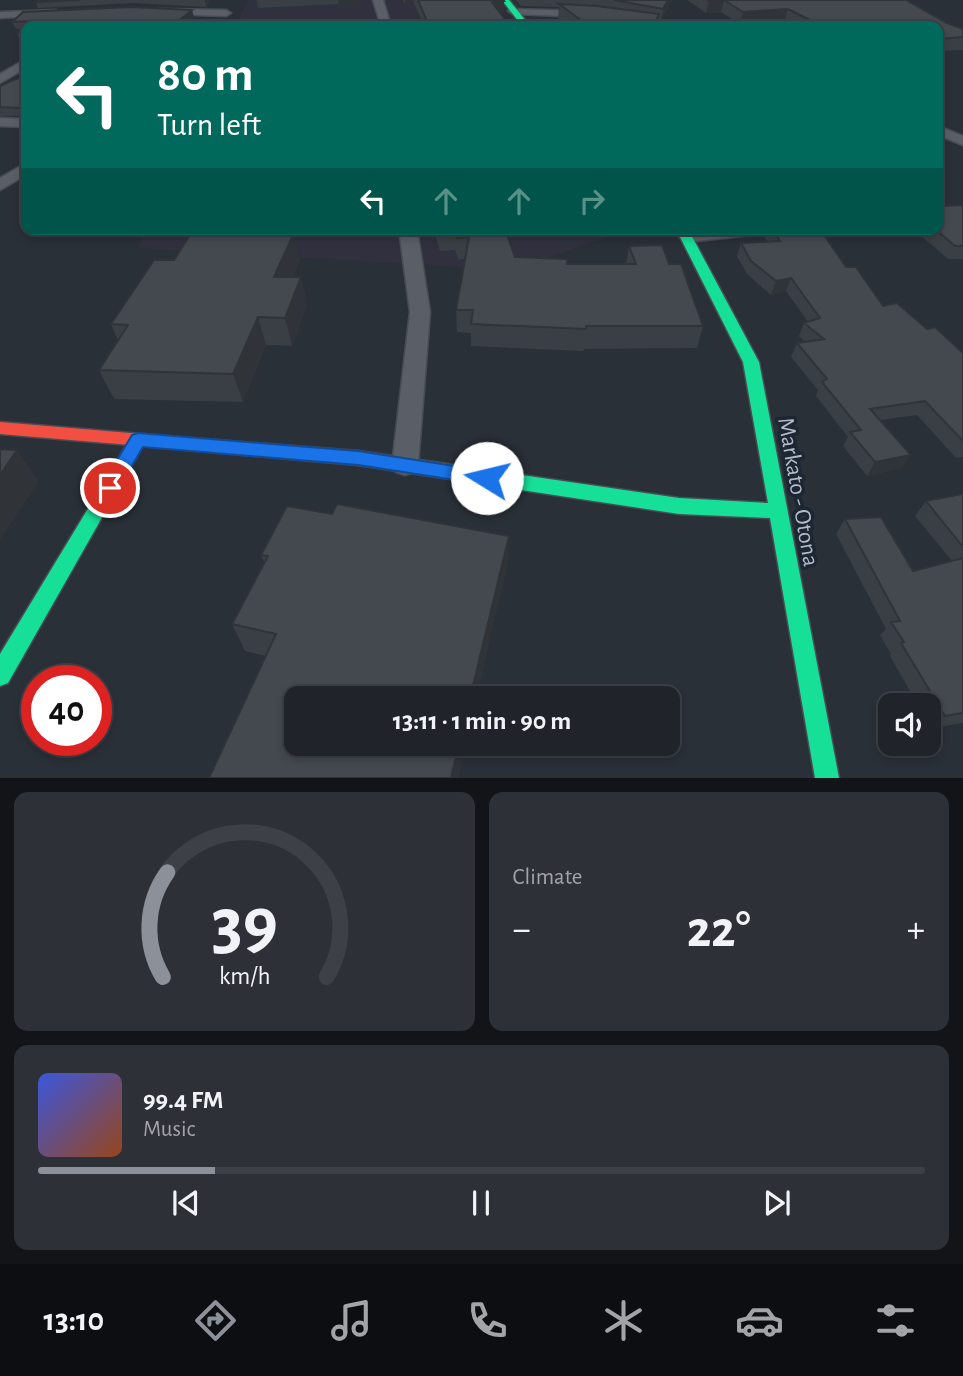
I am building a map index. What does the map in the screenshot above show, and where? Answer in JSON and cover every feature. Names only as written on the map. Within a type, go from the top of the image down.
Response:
[{"type":"street","points":[[223,21],[230,0]]},
{"type":"street","points":[[378,0],[384,21]]},
{"type":"street","points":[[509,5],[596,14]]},
{"type":"street","points":[[509,5],[522,21]]},
{"type":"street","points":[[0,15],[69,11]]},
{"type":"street","points":[[152,11],[226,13]]},
{"type":"street","points":[[0,79],[21,66]]},
{"type":"street","points":[[0,122],[21,123]]},
{"type":"street","points":[[943,132],[963,141]]},
{"type":"street","points":[[0,185],[21,171]]},
{"type":"street","points":[[405,465],[421,312],[409,235]]},
{"type":"street","name":"Markato - Otona","points":[[686,235],[751,362],[827,778]]},
{"type":"street","points":[[0,428],[358,458],[678,506],[778,510]]},
{"type":"street","points":[[0,676],[138,440]]},
{"type":"shaded area","points":[[248,0],[488,0],[503,21],[238,21]]},
{"type":"shaded area","points":[[143,235],[613,235],[511,270],[138,248]]},
{"type":"building","points":[[38,0],[80,0],[36,2]]},
{"type":"building","points":[[418,0],[504,1],[492,2],[506,21],[427,21]]},
{"type":"building","points":[[614,0],[668,0],[663,9]]},
{"type":"building","points":[[724,0],[906,0],[963,29],[963,37],[943,39],[943,21],[812,21],[788,9],[743,12]]},
{"type":"building","points":[[559,4],[659,14],[656,21],[582,21]]},
{"type":"building","points":[[131,7],[192,10],[178,21],[12,22],[23,12]]},
{"type":"building","points":[[21,78],[21,108],[0,107],[0,86]]},
{"type":"building","points":[[963,205],[963,246],[955,246],[942,235],[943,206]]},
{"type":"building","points":[[190,235],[293,235],[274,277],[301,277],[285,318],[258,317],[233,374],[99,370],[128,325],[111,324],[154,260],[174,260]]},
{"type":"building","points":[[456,235],[507,235],[515,257],[567,259],[567,264],[636,264],[629,246],[662,245],[669,264],[681,264],[703,326],[586,326],[586,329],[471,324],[473,310],[456,310],[469,237],[457,238]]},
{"type":"building","points":[[776,235],[824,235],[846,267],[856,267],[883,306],[897,303],[927,329],[935,327],[963,353],[963,441],[925,401],[870,409],[911,455],[875,462],[850,432],[861,430],[822,382],[827,379],[797,343],[824,339],[804,323],[820,318],[791,278],[776,281],[751,261],[741,243],[780,241]]},
{"type":"building","points":[[0,449],[17,450],[0,475]]},
{"type":"building","points":[[963,494],[963,547],[926,501]]},
{"type":"building","points":[[337,504],[509,536],[473,686],[284,686],[284,756],[456,756],[451,778],[209,778],[276,634],[232,624],[268,556],[261,555],[287,506],[332,514]]},
{"type":"building","points":[[881,517],[913,571],[963,558],[963,713],[945,716],[941,709],[941,693],[931,693],[901,643],[904,642],[891,622],[900,621],[845,519]]},
{"type":"traffic: fast","points":[[505,0],[522,21]]},
{"type":"traffic: fast","points":[[685,235],[751,362],[827,778]]},
{"type":"traffic: fast","points":[[0,675],[138,440]]},
{"type":"traffic: fast","points":[[201,445],[358,458],[679,506],[778,511]]},
{"type":"traffic: jam","points":[[0,428],[201,445]]},
{"type":"route","points":[[110,488],[138,440],[358,458],[487,478]]}]
